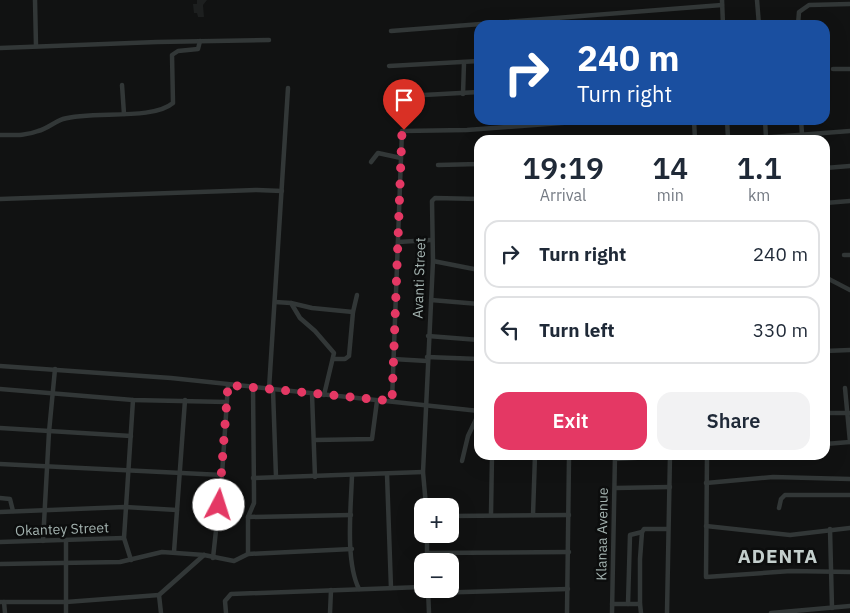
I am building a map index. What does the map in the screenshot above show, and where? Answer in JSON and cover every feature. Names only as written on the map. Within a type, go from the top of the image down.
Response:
[{"type":"street","points":[[35,0],[36,46]]},
{"type":"street","points":[[757,0],[759,20]]},
{"type":"street","points":[[517,20],[722,2],[723,20]]},
{"type":"street","points":[[798,20],[799,12],[809,3],[850,4]]},
{"type":"street","points":[[391,31],[474,24]]},
{"type":"street","points":[[0,48],[269,40]]},
{"type":"street","points":[[0,135],[34,133],[64,119],[138,114],[168,107],[172,103],[172,55],[178,51],[198,49],[200,41]]},
{"type":"street","points":[[389,66],[474,62]]},
{"type":"street","points":[[462,94],[464,63]]},
{"type":"street","points":[[833,69],[850,69]]},
{"type":"street","points":[[122,85],[124,114]]},
{"type":"street","points":[[276,477],[271,389],[288,88]]},
{"type":"street","points":[[406,96],[474,93]]},
{"type":"street","points":[[392,401],[392,359],[402,131],[468,130],[534,125]]},
{"type":"street","points":[[801,125],[802,134]]},
{"type":"street","points":[[793,135],[850,131]]},
{"type":"street","points":[[371,162],[378,153],[401,158]]},
{"type":"street","points":[[438,165],[474,164]]},
{"type":"street","points":[[830,168],[850,166]]},
{"type":"street","points":[[0,198],[247,190],[282,191]]},
{"type":"street","name":"Avanti Street","points":[[425,498],[423,472],[431,300],[432,199],[474,199]]},
{"type":"street","points":[[830,204],[850,201]]},
{"type":"street","points":[[398,242],[431,240]]},
{"type":"street","points":[[844,255],[850,255]]},
{"type":"street","points":[[432,261],[474,269]]},
{"type":"street","points":[[830,280],[850,290]]},
{"type":"street","points":[[334,359],[346,359],[349,356],[353,312],[358,294]]},
{"type":"street","points":[[431,300],[474,304]]},
{"type":"street","points":[[275,302],[353,312]]},
{"type":"street","points":[[292,303],[300,318],[327,343],[334,353],[324,395]]},
{"type":"street","points":[[428,336],[474,340]]},
{"type":"street","points":[[830,351],[850,350]]},
{"type":"street","points":[[392,359],[474,359]]},
{"type":"street","points":[[392,366],[401,360]]},
{"type":"street","points":[[0,366],[55,369],[253,387],[474,411]]},
{"type":"street","points":[[43,541],[46,468],[55,369]]},
{"type":"street","points":[[213,558],[222,474],[228,385]]},
{"type":"street","points":[[248,554],[248,517],[254,503],[253,387]]},
{"type":"street","points":[[830,444],[850,442],[849,413],[845,388]]},
{"type":"street","points":[[0,389],[133,400],[228,402]]},
{"type":"street","points":[[312,394],[315,477]]},
{"type":"street","points":[[131,560],[124,538],[133,400]]},
{"type":"street","points":[[174,552],[184,400]]},
{"type":"street","points":[[315,440],[372,439],[377,401]]},
{"type":"street","points":[[830,413],[849,413]]},
{"type":"street","points":[[462,461],[468,436],[474,423]]},
{"type":"street","points":[[0,428],[130,436]]},
{"type":"street","points":[[491,514],[492,460]]},
{"type":"street","points":[[533,515],[535,460]]},
{"type":"street","points":[[567,613],[569,460]]},
{"type":"street","name":"Klanaa Avenue","points":[[612,613],[615,460]]},
{"type":"street","points":[[667,613],[670,460]]},
{"type":"street","points":[[707,460],[705,573],[707,577],[791,571],[850,572]]},
{"type":"street","points":[[0,464],[129,472],[222,474]]},
{"type":"street","points":[[253,478],[423,472]]},
{"type":"street","points":[[386,474],[391,588]]},
{"type":"street","points":[[352,475],[352,549],[355,580],[359,589]]},
{"type":"street","points":[[706,483],[773,477],[850,479]]},
{"type":"street","points":[[615,488],[670,487]]},
{"type":"street","points":[[779,508],[781,499],[785,495],[850,494]]},
{"type":"street","points":[[0,498],[12,500],[13,510]]},
{"type":"street","points":[[0,512],[125,507],[177,510]]},
{"type":"street","points":[[248,517],[351,515]]},
{"type":"street","points":[[459,516],[569,515]]},
{"type":"street","points":[[706,526],[790,535],[850,528]]},
{"type":"street","points":[[628,604],[631,534],[642,532],[644,529],[668,529]]},
{"type":"street","points":[[830,529],[832,608]]},
{"type":"street","points":[[640,613],[642,532]]},
{"type":"street","name":"Okantey Street","points":[[0,542],[124,538]]},
{"type":"street","points":[[66,541],[66,613]]},
{"type":"street","points":[[427,543],[427,553],[569,552]]},
{"type":"street","points":[[0,564],[131,560],[154,553],[174,552],[234,561],[248,554],[352,549]]},
{"type":"street","points":[[4,613],[2,602],[66,602],[159,595],[204,555]]},
{"type":"street","points":[[226,613],[225,601],[232,594],[414,587]]},
{"type":"street","points":[[459,591],[568,589]]},
{"type":"street","points":[[330,613],[331,590]]},
{"type":"street","points":[[159,595],[161,613]]},
{"type":"street","points":[[429,598],[430,613]]},
{"type":"street","points":[[612,604],[640,604]]},
{"type":"street","points":[[771,613],[850,606]]},
{"type":"shaded area","points":[[197,0],[207,0],[203,5],[204,17],[198,17],[197,13],[194,13],[193,4],[197,4]]},
{"type":"district","name":"ADENTA","points":[[778,556]]},
{"type":"route","points":[[219,505],[228,385],[392,401],[392,359],[402,131],[404,130]]}]
